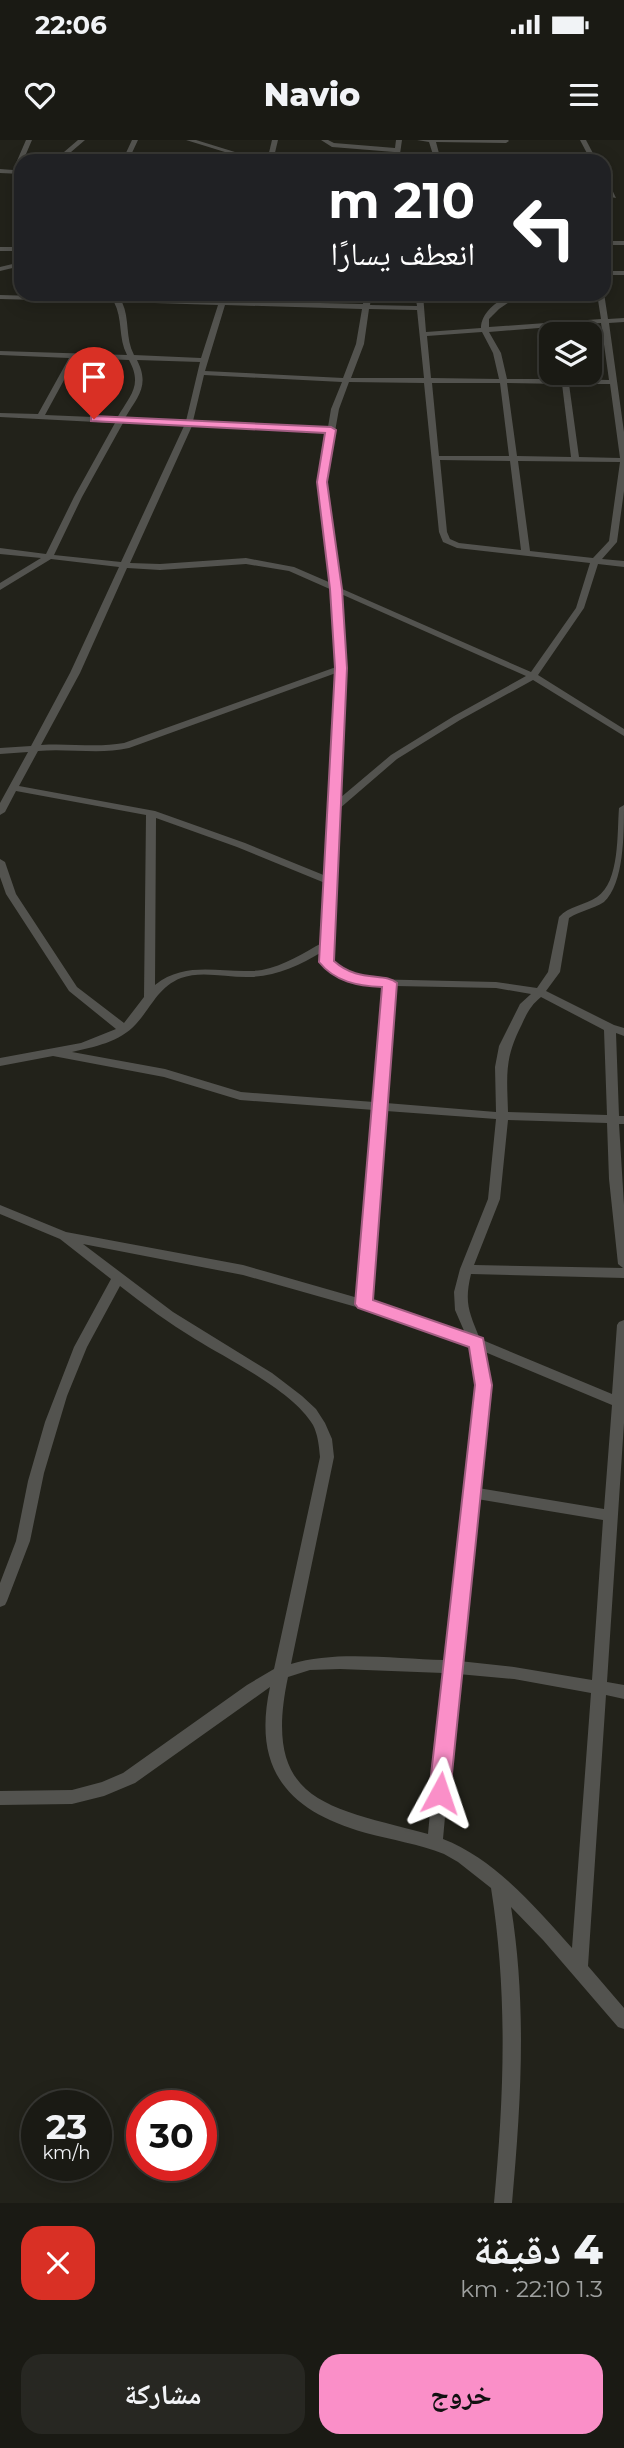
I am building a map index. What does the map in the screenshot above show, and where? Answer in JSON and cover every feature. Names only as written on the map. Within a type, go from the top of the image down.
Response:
[{"type":"street","points":[[69,154],[82,140]]},
{"type":"street","points":[[189,140],[216,145],[241,154]]},
{"type":"street","points":[[324,140],[332,145],[397,150]]},
{"type":"street","points":[[397,154],[399,140]]},
{"type":"street","points":[[420,140],[506,141]]},
{"type":"street","points":[[611,191],[614,197],[624,196]]},
{"type":"street","points":[[0,587],[49,557],[78,497],[140,384],[141,370],[125,341],[124,316],[118,301]]},
{"type":"street","points":[[0,812],[75,673],[189,423],[204,360],[223,301]]},
{"type":"street","points":[[271,301],[421,308]]},
{"type":"street","points":[[367,301],[360,344],[335,409],[322,482],[336,589],[341,668],[327,962],[340,974],[366,982],[496,985],[540,992],[610,1028],[624,1032]]},
{"type":"street","points":[[420,301],[443,532],[446,540],[457,545],[624,564]]},
{"type":"street","points":[[506,301],[485,319],[485,331],[497,353],[503,380],[526,552]]},
{"type":"street","points":[[603,301],[617,386],[624,460],[613,542]]},
{"type":"street","points":[[582,322],[624,320]]},
{"type":"street","points":[[424,334],[539,326]]},
{"type":"street","points":[[0,353],[204,360]]},
{"type":"street","points":[[40,417],[74,355]]},
{"type":"street","points":[[201,373],[346,380],[539,378]]},
{"type":"street","points":[[566,385],[575,460]]},
{"type":"street","points":[[0,415],[331,430]]},
{"type":"street","points":[[436,458],[624,460]]},
{"type":"street","points":[[334,808],[394,757],[533,676],[580,608],[595,561],[613,542],[624,536]]},
{"type":"street","points":[[0,551],[124,565],[160,567],[246,561],[291,569],[533,676],[624,733]]},
{"type":"street","points":[[0,751],[34,747],[109,749],[126,746],[341,668]]},
{"type":"street","points":[[14,788],[151,813],[330,881]]},
{"type":"street","points":[[435,1843],[451,1667],[483,1385],[477,1343],[462,1310],[460,1292],[466,1269],[494,1199],[502,1116],[501,1067],[505,1046],[526,1004],[540,992],[554,972],[564,917],[570,911],[601,900],[612,891],[619,869],[624,808]]},
{"type":"street","points":[[149,995],[151,813]]},
{"type":"street","points":[[0,862],[11,894],[73,989],[124,1029]]},
{"type":"street","points":[[0,1062],[98,1042],[124,1029],[149,995],[176,976],[198,973],[254,974],[291,966],[326,945]]},
{"type":"street","points":[[364,1304],[390,983]]},
{"type":"street","points":[[610,1028],[618,1120],[624,1264]]},
{"type":"street","points":[[49,1052],[166,1073],[240,1096],[502,1116],[618,1120]]},
{"type":"street","points":[[0,1209],[64,1237],[181,1324],[243,1362],[311,1413],[323,1430],[327,1457],[274,1706],[274,1748],[284,1775],[305,1799],[331,1816],[435,1843],[461,1855],[499,1886],[624,2021]]},
{"type":"street","points":[[64,1237],[243,1270],[364,1304],[477,1343],[621,1402]]},
{"type":"street","points":[[466,1269],[624,1273]]},
{"type":"street","points":[[0,1601],[22,1543],[36,1474],[51,1423],[78,1353],[104,1299],[119,1277]]},
{"type":"street","points":[[579,1970],[609,1515],[621,1402],[624,1325]]},
{"type":"street","points":[[471,1492],[609,1515]]},
{"type":"street","points":[[0,1798],[72,1797],[104,1789],[129,1777],[181,1738],[281,1673],[310,1664],[451,1667],[514,1673],[624,1692]]},
{"type":"street","points":[[499,1886],[512,1968],[514,2022],[514,2070],[503,2203]]},
{"type":"route","points":[[94,419],[331,430],[322,482],[336,589],[341,668],[327,962],[340,974],[366,982],[390,983],[364,1304],[414,1319],[477,1343],[483,1371],[440,1793]]}]
